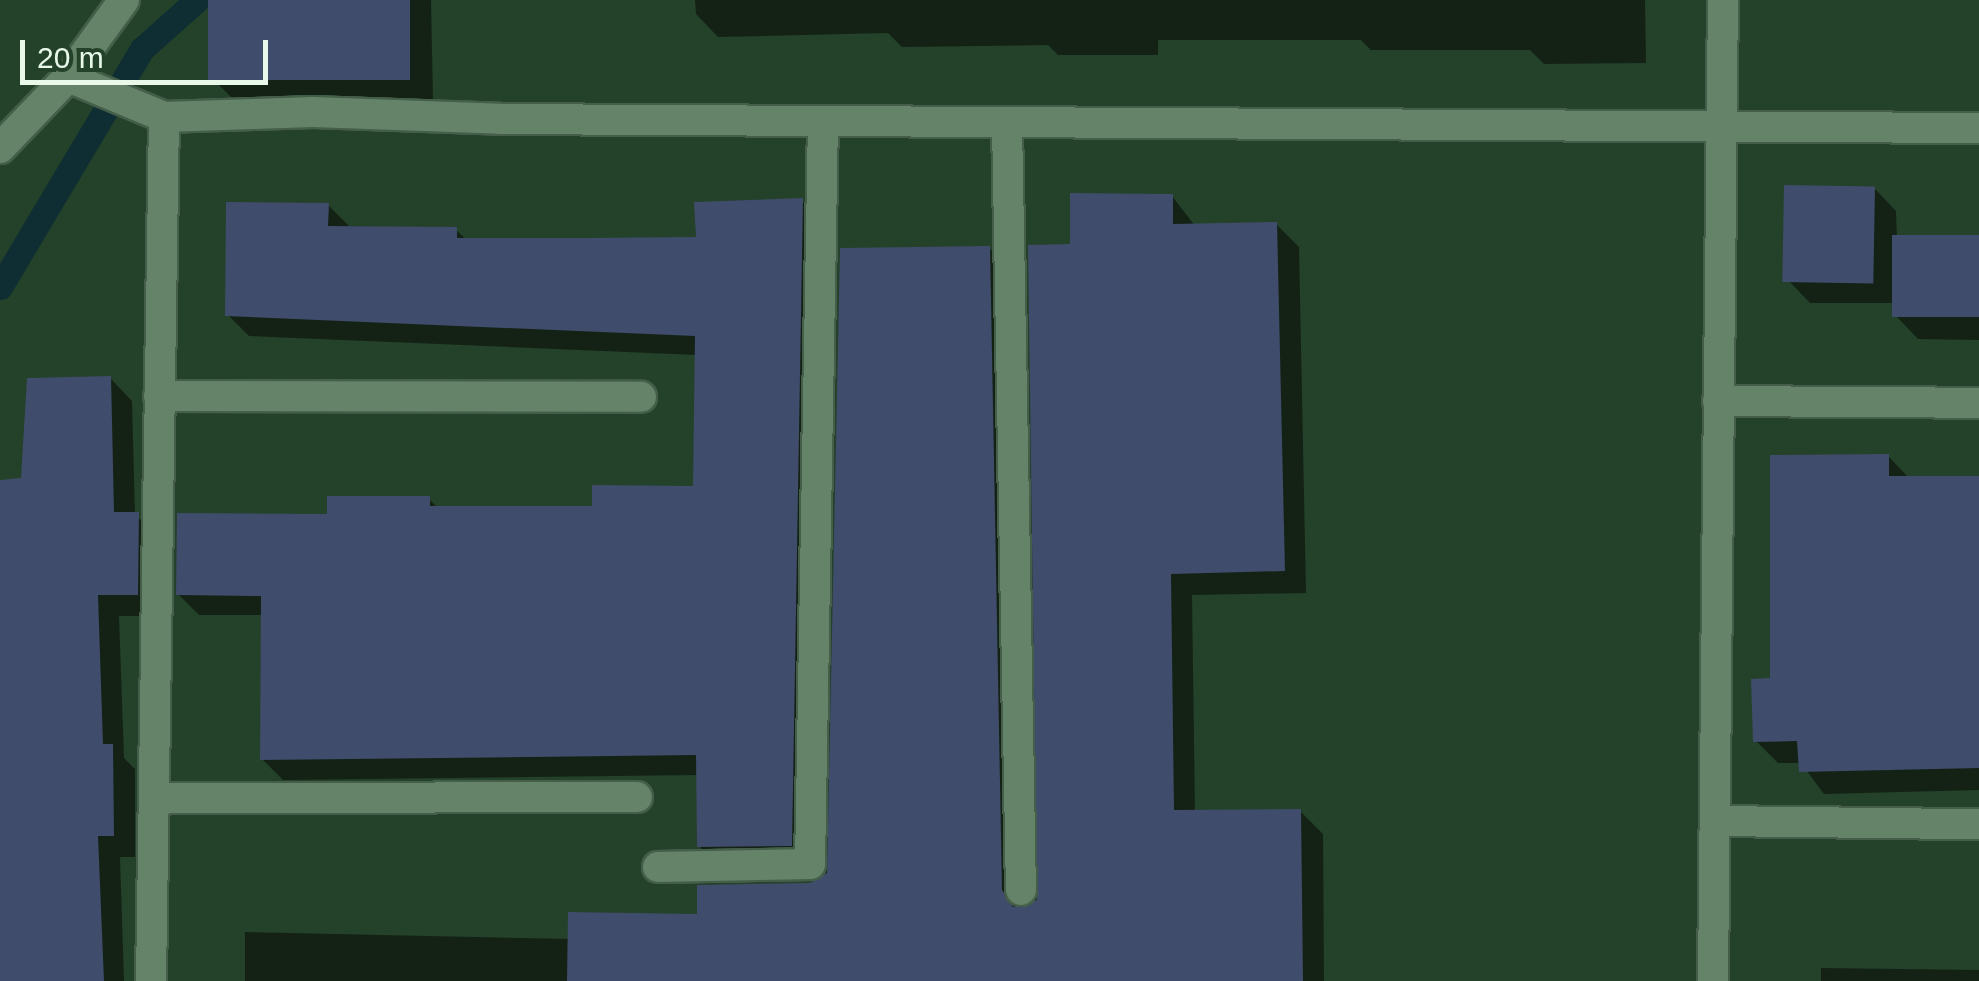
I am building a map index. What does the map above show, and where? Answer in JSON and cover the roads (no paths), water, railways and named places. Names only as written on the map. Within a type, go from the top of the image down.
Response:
[{"type":"street","points":[[0,148],[68,77],[124,0]]},
{"type":"street","points":[[1713,981],[1723,0]]},
{"type":"street","points":[[68,77],[164,117],[313,112],[823,121],[1979,128]]},
{"type":"street","points":[[151,981],[164,117]]},
{"type":"street","points":[[658,866],[810,864],[823,121]]},
{"type":"street","points":[[1007,122],[1022,890]]},
{"type":"street","points":[[159,396],[641,397]]},
{"type":"street","points":[[1718,402],[1979,403]]},
{"type":"street","points":[[154,798],[637,797]]},
{"type":"street","points":[[1714,821],[1979,824]]},
{"type":"waterway","points":[[0,287],[142,49],[197,0]]}]
